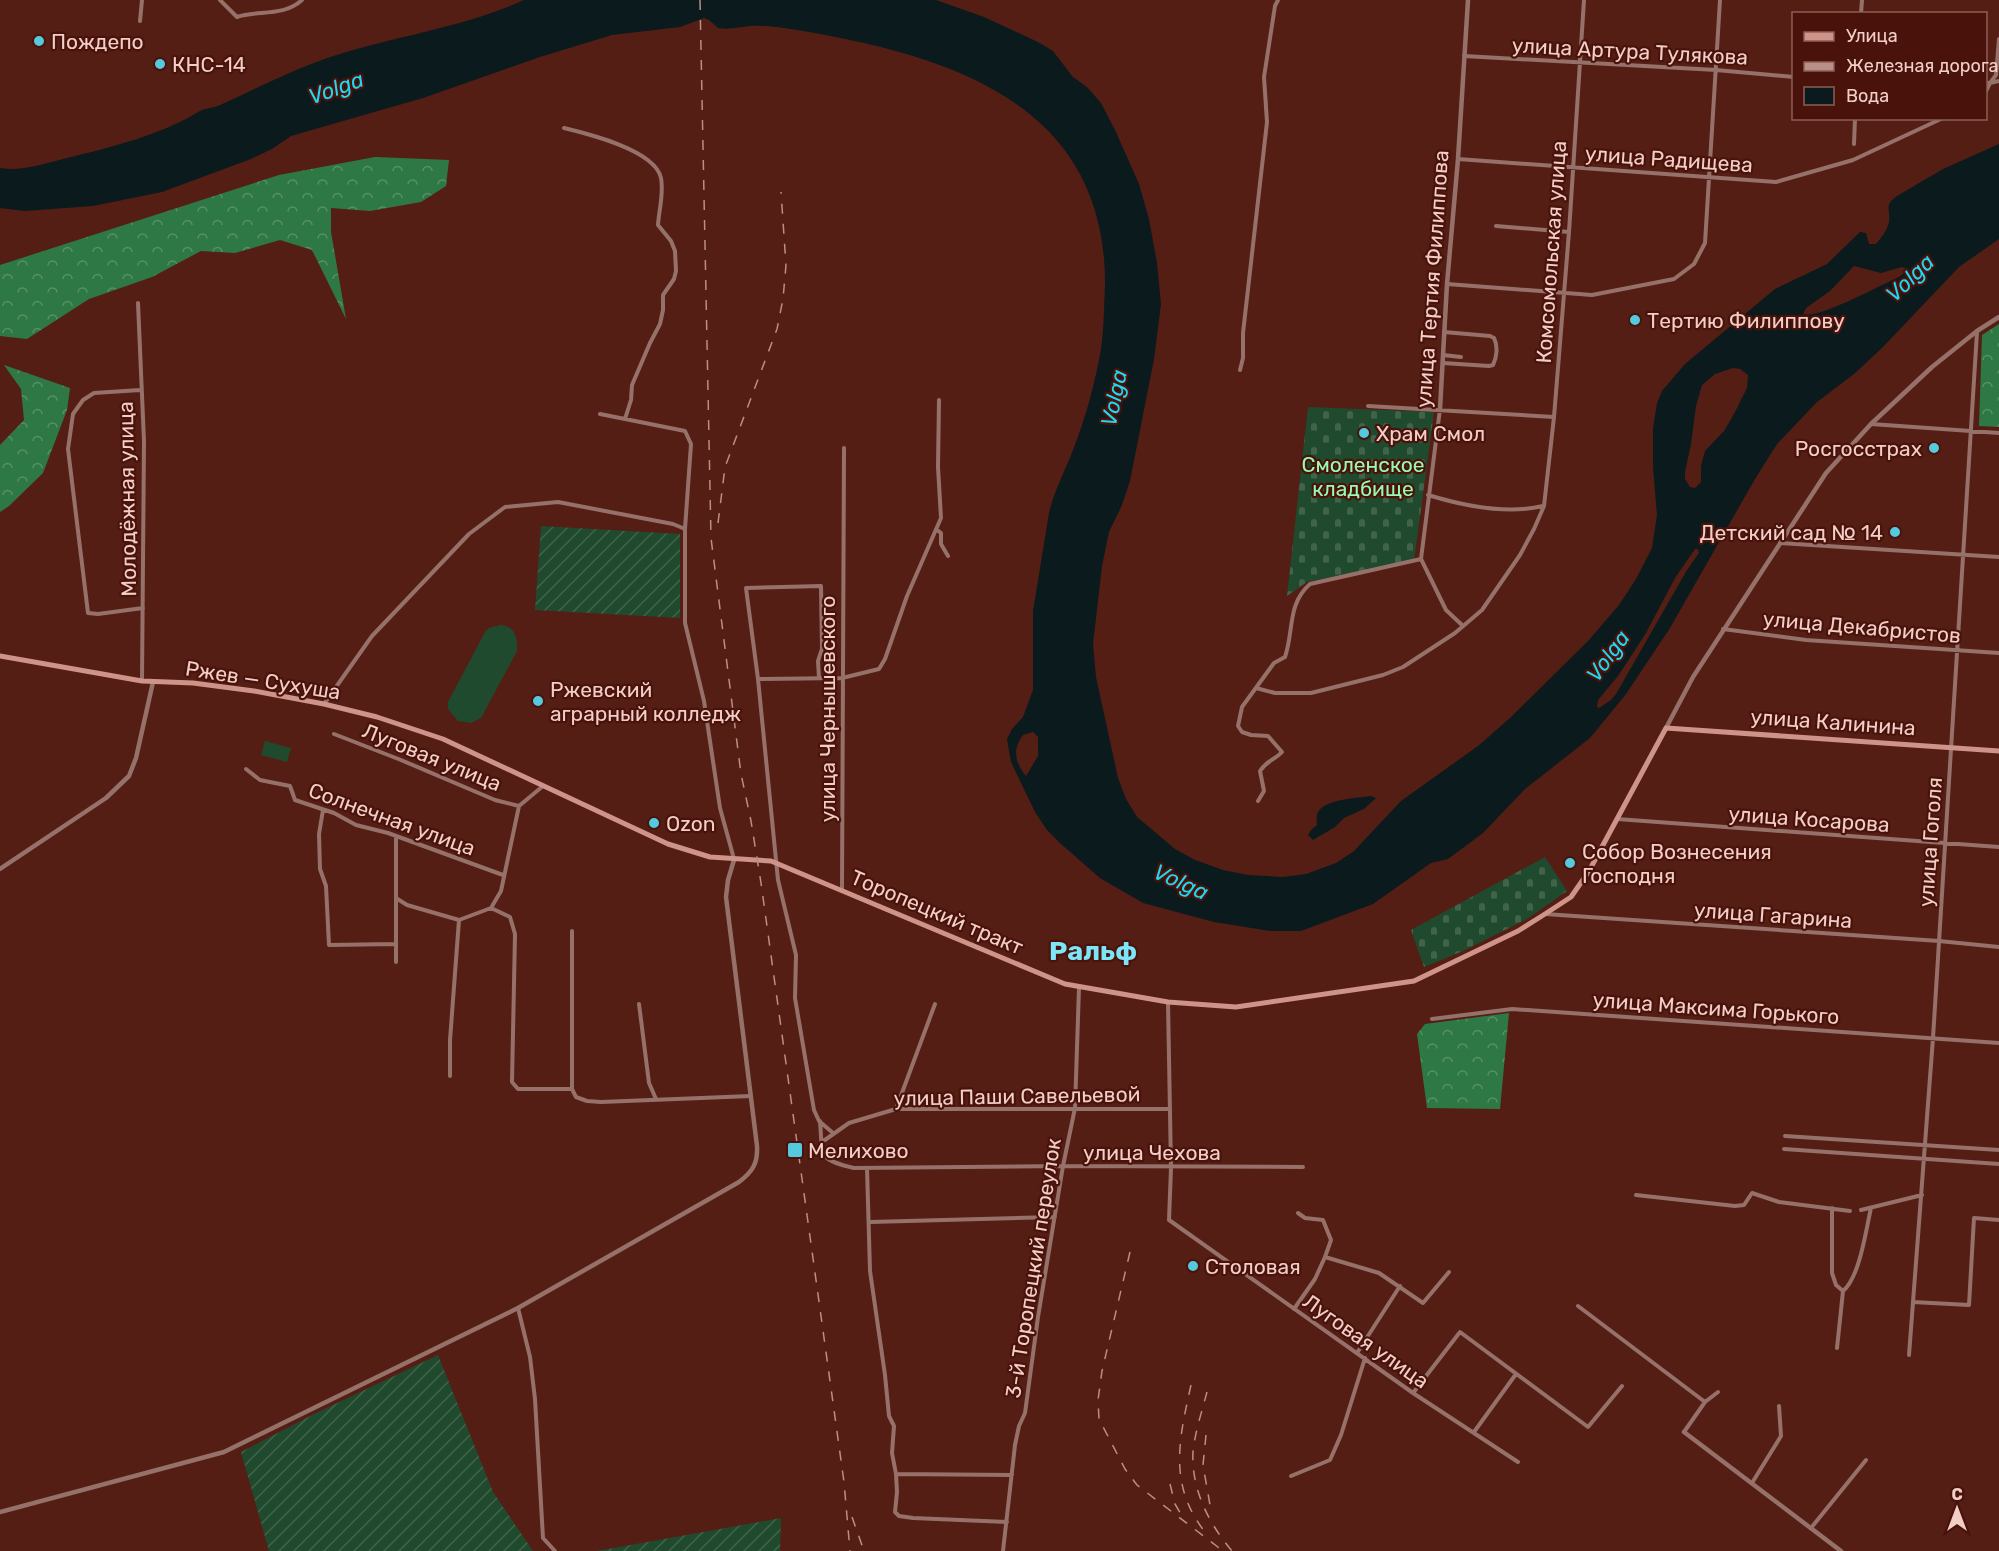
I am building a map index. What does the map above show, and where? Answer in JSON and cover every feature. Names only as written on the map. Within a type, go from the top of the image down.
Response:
[{"type":"main road","name":"Ржев — Сухуша","points":[[0,656],[142,681],[224,686],[324,704],[377,717],[443,740],[543,786]]},
{"type":"main road","name":"Торопецкий тракт","points":[[734,860],[757,859],[777,863],[1065,984],[1168,1002],[1236,1007],[1414,981],[1518,931],[1545,914],[1571,897],[1589,871],[1666,728]]},
{"type":"main road","name":"улица Калинина","points":[[1666,728],[1999,751]]},
{"type":"main road","points":[[543,786],[668,844],[710,857],[734,860]]},
{"type":"street","points":[[140,21],[142,0]]},
{"type":"street","points":[[220,0],[237,17],[248,13],[275,13],[289,9],[302,0]]},
{"type":"street","points":[[1240,370],[1267,122],[1264,77],[1275,6],[1278,0]]},
{"type":"street","name":"улица Тертия Филиппова","points":[[1421,559],[1440,409],[1468,0]]},
{"type":"street","name":"Комсомольская улица","points":[[1256,688],[1275,693],[1311,693],[1383,675],[1403,667],[1455,633],[1482,610],[1520,555],[1534,529],[1544,506],[1554,417],[1584,0]]},
{"type":"street","points":[[1447,284],[1592,295],[1674,279],[1695,264],[1706,243],[1720,0]]},
{"type":"street","points":[[1988,83],[1996,75],[1999,39]]},
{"type":"street","name":"улица Артура Тулякова","points":[[1464,56],[1716,70],[1792,77]]},
{"type":"street","points":[[1988,83],[1999,81]]},
{"type":"street","points":[[1854,144],[1855,120]]},
{"type":"street","name":"улица Радищева","points":[[1458,159],[1776,182],[1853,160],[1939,120]]},
{"type":"street","points":[[564,128],[641,154],[653,163],[660,175],[663,189],[658,225],[671,241],[675,251],[676,271],[674,279],[663,295],[660,324],[632,385],[631,400],[625,419]]},
{"type":"street","points":[[1496,226],[1569,232]]},
{"type":"street","name":"Молодёжная улица","points":[[138,303],[144,441],[142,681]]},
{"type":"street","points":[[1666,728],[1693,677],[1723,629],[1826,473],[1871,424],[1932,367],[1999,316]]},
{"type":"street","name":"улица Гоголя","points":[[1909,1355],[1926,1145],[1977,331]]},
{"type":"street","points":[[1443,363],[1493,365],[1497,348],[1494,338],[1490,336],[1444,332]]},
{"type":"street","points":[[1443,356],[1461,357]]},
{"type":"street","name":"Молодёжная улица","points":[[140,390],[94,393],[83,400],[73,414],[68,449],[88,613],[98,614],[143,608]]},
{"type":"street","points":[[758,679],[842,678],[879,669],[885,659],[907,596],[941,518],[938,467],[939,400]]},
{"type":"street","points":[[1368,405],[1554,417]]},
{"type":"street","points":[[0,1512],[224,1452],[518,1308],[739,1182],[753,1169],[757,1158],[751,1096],[726,897],[734,853],[720,808],[704,701],[685,623],[685,529],[692,444],[685,431],[600,414]]},
{"type":"street","points":[[1871,424],[1999,433]]},
{"type":"street","name":"улица Чернышевского","points":[[842,891],[843,448]]},
{"type":"street","points":[[1428,495],[1455,503],[1490,507],[1529,509],[1544,506]]},
{"type":"street","points":[[324,704],[372,636],[469,534],[505,507],[558,502],[673,524],[685,529]]},
{"type":"street","points":[[936,529],[941,533],[941,544],[948,556]]},
{"type":"street","points":[[1779,543],[1999,557]]},
{"type":"street","points":[[1258,801],[1264,791],[1260,771],[1266,762],[1282,752],[1268,736],[1242,732],[1238,726],[1242,707],[1274,663],[1286,657],[1295,603],[1301,592],[1310,584],[1421,559],[1446,610],[1462,625]]},
{"type":"street","points":[[819,678],[818,661],[822,649],[821,586],[746,588],[781,896],[796,955],[795,998],[814,1110],[819,1121],[832,1133]]},
{"type":"street","name":"улица Декабристов","points":[[1723,629],[1806,640],[1999,653]]},
{"type":"street","points":[[0,869],[105,798],[129,776],[136,758],[153,682]]},
{"type":"street","name":"Луговая улица","points":[[334,734],[495,800],[519,806]]},
{"type":"street","name":"Солнечная улица","points":[[246,769],[260,780],[290,786],[295,800],[334,813],[356,825],[396,836],[503,875]]},
{"type":"street","points":[[395,898],[407,905],[459,920],[491,908],[501,891],[519,806],[543,786]]},
{"type":"street","points":[[323,810],[320,869],[326,886],[329,945],[396,944]]},
{"type":"street","name":"улица Косарова","points":[[1617,819],[1999,848]]},
{"type":"street","points":[[396,836],[396,962]]},
{"type":"street","points":[[491,908],[510,916],[515,934],[512,1082],[518,1089],[572,1089]]},
{"type":"street","name":"улица Гагарина","points":[[1545,914],[1999,947]]},
{"type":"street","points":[[450,1076],[450,1040],[459,920]]},
{"type":"street","points":[[572,931],[572,1089],[576,1097],[586,1101],[751,1096]]},
{"type":"street","name":"3-й Торопецкий переулок","points":[[1003,1551],[1019,1426],[1026,1413],[1038,1317],[1075,1108],[1079,988]]},
{"type":"street","points":[[1168,1002],[1171,1167]]},
{"type":"street","points":[[639,1004],[649,1083],[656,1099]]},
{"type":"street","points":[[896,1109],[935,1004]]},
{"type":"street","name":"улица Максима Горького","points":[[1432,1019],[1512,1009],[1999,1043]]},
{"type":"street","name":"улица Паши Савельевой","points":[[822,1142],[849,1123],[896,1109],[1169,1109]]},
{"type":"street","name":"улица Чехова","points":[[819,1121],[822,1153],[829,1161],[854,1168],[1304,1167]]},
{"type":"street","points":[[1785,1136],[1999,1150]]},
{"type":"street","points":[[1784,1149],[1999,1164]]},
{"type":"street","name":"Луговая улица","points":[[1171,1167],[1169,1220],[1413,1393],[1518,1462]]},
{"type":"street","points":[[867,1168],[870,1271],[889,1416],[894,1426],[892,1453],[896,1474],[895,1512],[899,1516],[913,1518],[1007,1522]]},
{"type":"street","points":[[1636,1195],[1735,1206],[1744,1204],[1752,1193],[1779,1202],[1850,1210]]},
{"type":"street","points":[[1861,1210],[1922,1195]]},
{"type":"street","points":[[1832,1208],[1832,1273],[1836,1285],[1844,1291]]},
{"type":"street","points":[[1837,1348],[1844,1291],[1848,1288],[1857,1265],[1871,1208]]},
{"type":"street","points":[[1294,1309],[1315,1279],[1331,1240],[1323,1220],[1305,1218],[1298,1213]]},
{"type":"street","points":[[870,1222],[1055,1217]]},
{"type":"street","points":[[1913,1302],[1969,1305],[1974,1218],[1999,1220]]},
{"type":"street","points":[[1325,1257],[1379,1273],[1423,1303],[1449,1272]]},
{"type":"street","points":[[1357,1353],[1400,1286]]},
{"type":"street","points":[[1578,1306],[1705,1402]]},
{"type":"street","points":[[518,1308],[531,1357],[543,1538],[555,1551]]},
{"type":"street","points":[[1413,1393],[1460,1332],[1588,1427],[1622,1386]]},
{"type":"street","points":[[1291,1476],[1330,1460],[1341,1435],[1365,1359]]},
{"type":"street","points":[[1474,1432],[1516,1374]]},
{"type":"street","points":[[1718,1392],[1705,1402],[1684,1432],[1841,1551]]},
{"type":"street","points":[[1752,1483],[1781,1436],[1779,1406]]},
{"type":"street","points":[[1811,1528],[1866,1460]]},
{"type":"street","points":[[896,1474],[1012,1475]]},
{"type":"green space","points":[[375,157],[449,160],[446,186],[421,202],[370,211],[331,208],[331,232],[346,319],[312,250],[280,240],[235,253],[201,251],[152,277],[89,299],[27,339],[0,336],[0,265],[279,175]]},
{"type":"green space","points":[[1999,324],[1999,427],[1979,426],[1982,335]]},
{"type":"green space","points":[[4,365],[70,388],[67,410],[43,473],[0,512],[0,445],[24,420],[21,389]]},
{"type":"green space","name":"Смоленское кладбище","points":[[1308,407],[1434,412],[1414,561],[1307,582],[1287,596]]},
{"type":"green space","points":[[541,526],[680,534],[680,618],[535,610]]},
{"type":"green space","points":[[500,625],[509,628],[514,633],[517,651],[481,718],[471,723],[458,721],[448,709],[448,702],[485,632],[489,628]]},
{"type":"green space","points":[[265,741],[291,748],[287,762],[261,755]]},
{"type":"green space","points":[[1545,857],[1567,891],[1527,919],[1463,951],[1424,967],[1411,930]]},
{"type":"green space","points":[[1509,1013],[1500,1109],[1427,1108],[1417,1034],[1425,1024]]},
{"type":"green space","points":[[438,1355],[493,1492],[533,1551],[269,1551],[241,1452],[312,1415]]},
{"type":"green space","points":[[781,1518],[780,1551],[597,1551]]},
{"type":"water","name":"Volga","points":[[524,0],[936,0],[984,17],[1053,51],[1072,76],[1088,88],[1101,103],[1139,184],[1149,219],[1161,304],[1154,359],[1130,481],[1109,532],[1102,566],[1093,644],[1096,677],[1118,778],[1126,799],[1137,817],[1175,849],[1195,860],[1223,870],[1248,875],[1283,877],[1306,874],[1336,863],[1354,851],[1401,801],[1478,746],[1510,718],[1588,641],[1619,605],[1652,548],[1657,515],[1653,428],[1657,403],[1662,391],[1685,364],[1775,289],[1827,264],[1860,232],[1866,233],[1869,244],[1876,244],[1888,225],[1890,202],[1897,196],[1943,169],[1999,144],[1999,239],[1959,267],[1882,348],[1854,374],[1817,402],[1777,444],[1670,628],[1626,694],[1590,738],[1525,789],[1483,833],[1448,859],[1431,863],[1373,904],[1301,931],[1270,931],[1214,922],[1143,903],[1100,878],[1047,830],[1035,812],[1011,762],[1007,739],[1012,729],[1023,717],[1033,690],[1033,611],[1049,513],[1078,438],[1093,387],[1102,341],[1105,285],[1098,222],[1078,170],[1046,129],[1005,97],[957,72],[904,53],[781,28],[755,26],[718,28],[704,18],[680,27],[612,35],[540,57],[423,98],[291,136],[251,159],[162,192],[93,206],[25,211],[0,208],[0,168],[17,169],[34,166],[136,139],[169,127],[202,110],[218,106],[324,59],[456,24]],"holes":[[[1854,266],[1881,273],[1906,268],[1899,277],[1850,300],[1822,311],[1803,314],[1806,308],[1830,291]],[[1733,368],[1740,369],[1748,375],[1747,388],[1724,431],[1705,451],[1701,466],[1701,482],[1695,488],[1690,487],[1685,479],[1685,472],[1696,406],[1702,385],[1715,374]],[[1695,549],[1698,549],[1699,553],[1616,694],[1611,700],[1597,707],[1598,700],[1618,676],[1646,633],[1675,578]],[[1033,732],[1038,737],[1038,756],[1026,776],[1016,756],[1017,745],[1023,735]]]},
{"type":"water","points":[[1371,796],[1376,798],[1364,809],[1344,818],[1335,827],[1313,840],[1308,835],[1317,825],[1317,815],[1325,806],[1340,800]]},
{"type":"railway","points":[[700,0],[711,538],[741,774],[761,883],[844,1482],[850,1551]]},
{"type":"railway","points":[[718,523],[725,467],[777,329],[783,299],[786,265],[781,192]]},
{"type":"railway","points":[[1130,1252],[1102,1371],[1098,1400],[1099,1419],[1125,1469],[1137,1485],[1223,1551]]},
{"type":"railway","points":[[1191,1385],[1180,1443],[1181,1479],[1193,1514],[1205,1532]]},
{"type":"railway","points":[[1207,1392],[1194,1444],[1195,1479],[1209,1518],[1232,1551]]},
{"type":"railway","points":[[1206,1435],[1203,1465],[1210,1505]]},
{"type":"railway","points":[[1170,1484],[1175,1504],[1182,1516]]},
{"type":"railway","points":[[852,1517],[864,1551]]},
{"type":"place","name":"Пождепо","points":[[39,41]]},
{"type":"place","name":"КНС-14","points":[[160,64]]},
{"type":"place","name":"Тертию Филиппову","points":[[1635,320]]},
{"type":"place","name":"Храм Смол","points":[[1364,433]]},
{"type":"place","name":"Росгосстрах","points":[[1934,448]]},
{"type":"place","name":"Детский сад № 14","points":[[1895,532]]},
{"type":"place","name":"Ржевский аграрный колледж","points":[[538,701]]},
{"type":"place","name":"Ozon","points":[[654,823]]},
{"type":"place","name":"Собор Вознесения Господня","points":[[1570,863]]},
{"type":"place","name":"Мелихово","points":[[795,1150]]},
{"type":"place","name":"Столовая","points":[[1193,1266]]},
{"type":"district","name":"Ральф","points":[[1093,951]]}]
